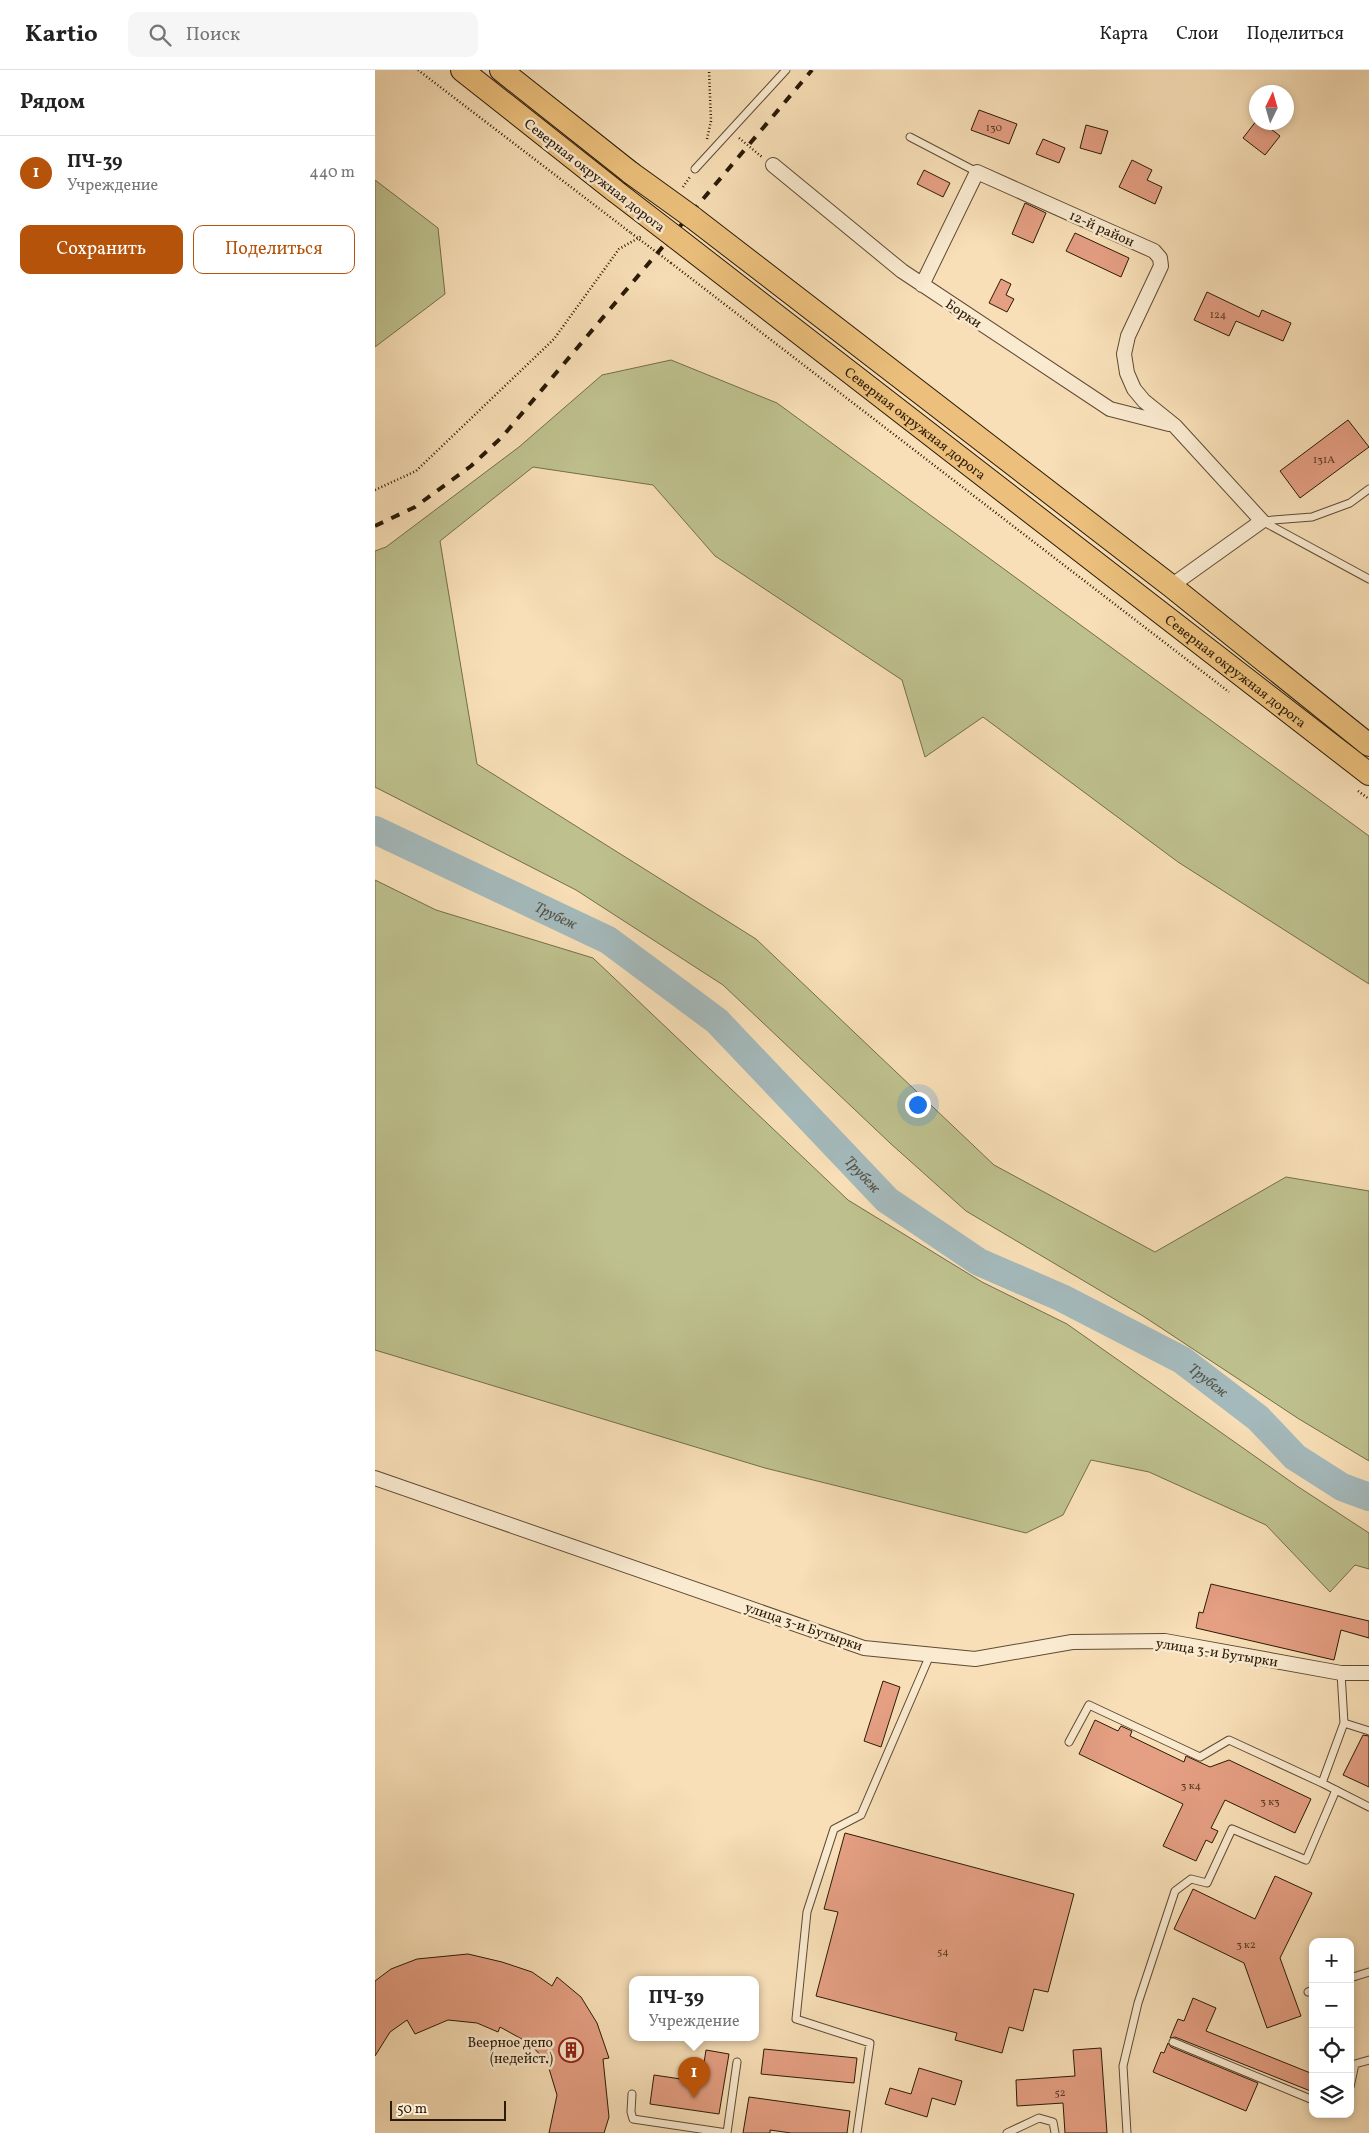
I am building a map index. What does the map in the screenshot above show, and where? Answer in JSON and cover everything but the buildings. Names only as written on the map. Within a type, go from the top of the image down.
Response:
[{"type":"main road","name":"Северная окружная дорога","points":[[462,70],[1361,781]]},
{"type":"main road","name":"Северная окружная дорога","points":[[501,70],[631,173],[692,217],[1171,586],[1369,745]]},
{"type":"street","name":"Борки","points":[[773,165],[902,272],[1110,409],[1175,426]]},
{"type":"street","points":[[922,285],[977,172]]},
{"type":"street","name":"12-й район","points":[[977,172],[1154,251],[1161,258],[1161,266],[1128,336],[1124,354],[1127,374],[1134,389],[1144,401],[1175,426]]},
{"type":"street","points":[[1171,586],[1262,521],[1175,426]]},
{"type":"street","name":"улица 3-и Бутырки","points":[[375,1478],[864,1648],[975,1659],[1072,1642],[1165,1641],[1341,1673],[1369,1673]]},
{"type":"lane","points":[[695,169],[786,70]]},
{"type":"lane","points":[[910,137],[977,172]]},
{"type":"lane","points":[[1262,521],[1311,517],[1350,503],[1369,489]]},
{"type":"lane","points":[[1262,521],[1369,579]]},
{"type":"lane","points":[[857,2133],[870,2044],[796,2019],[807,1912],[834,1829],[861,1815],[929,1655]]},
{"type":"lane","points":[[1322,1783],[1344,1723],[1341,1673]]},
{"type":"lane","points":[[1069,1742],[1089,1705],[1200,1757],[1229,1740],[1369,1807]]},
{"type":"lane","points":[[1344,1723],[1369,1731]]},
{"type":"lane","points":[[1127,2133],[1123,2066],[1137,2003],[1175,1891],[1191,1879],[1207,1883],[1232,1829],[1306,1860],[1336,1790]]},
{"type":"lane","points":[[1354,1977],[1369,1972]]},
{"type":"lane","points":[[1173,2042],[1309,2098]]},
{"type":"lane","points":[[1353,2073],[1355,2064],[1369,2060]]},
{"type":"lane","points":[[632,2094],[631,2112],[633,2119],[727,2133],[737,2062]]},
{"type":"lane","points":[[1007,2133],[1039,2118],[1053,2122],[1055,2133]]},
{"type":"path","points":[[418,70],[1236,697]]},
{"type":"path","points":[[707,139],[711,121],[709,70]]},
{"type":"path","points":[[730,131],[773,165]]},
{"type":"path","points":[[680,192],[695,169]]},
{"type":"path","points":[[375,490],[416,471],[554,339],[619,249],[647,233]]},
{"type":"path","points":[[1361,781],[1369,799]]},
{"type":"green space","points":[[375,180],[438,228],[445,294],[375,347]]},
{"type":"green space","points":[[671,360],[777,403],[1369,836],[1369,984],[1178,862],[983,717],[925,757],[902,680],[715,556],[653,485],[533,467],[440,541],[477,764],[756,939],[994,1165],[1155,1252],[1286,1177],[1369,1191],[1369,1461],[1299,1419],[1143,1316],[966,1211],[890,1143],[723,985],[576,890],[375,787],[375,551],[386,547],[519,447],[602,375]]},
{"type":"green space","points":[[375,880],[436,910],[593,958],[848,1200],[982,1282],[1067,1324],[1297,1486],[1369,1533],[1369,1569],[1355,1565],[1330,1592],[1266,1525],[1149,1472],[1091,1460],[1063,1515],[1026,1533],[765,1468],[375,1350]]},
{"type":"waterway","name":"Трубеж","points":[[375,830],[608,940],[717,1021],[887,1200],[979,1262],[1062,1298],[1182,1360],[1258,1418],[1295,1457],[1342,1487],[1369,1497]]},
{"type":"railway","points":[[375,526],[415,507],[471,466],[502,437],[812,70]]},
{"type":"place","name":"Веерное депо (недейст.)","points":[[571,2050]]},
{"type":"place","name":"ПЧ-39","points":[[694,2098]]}]
